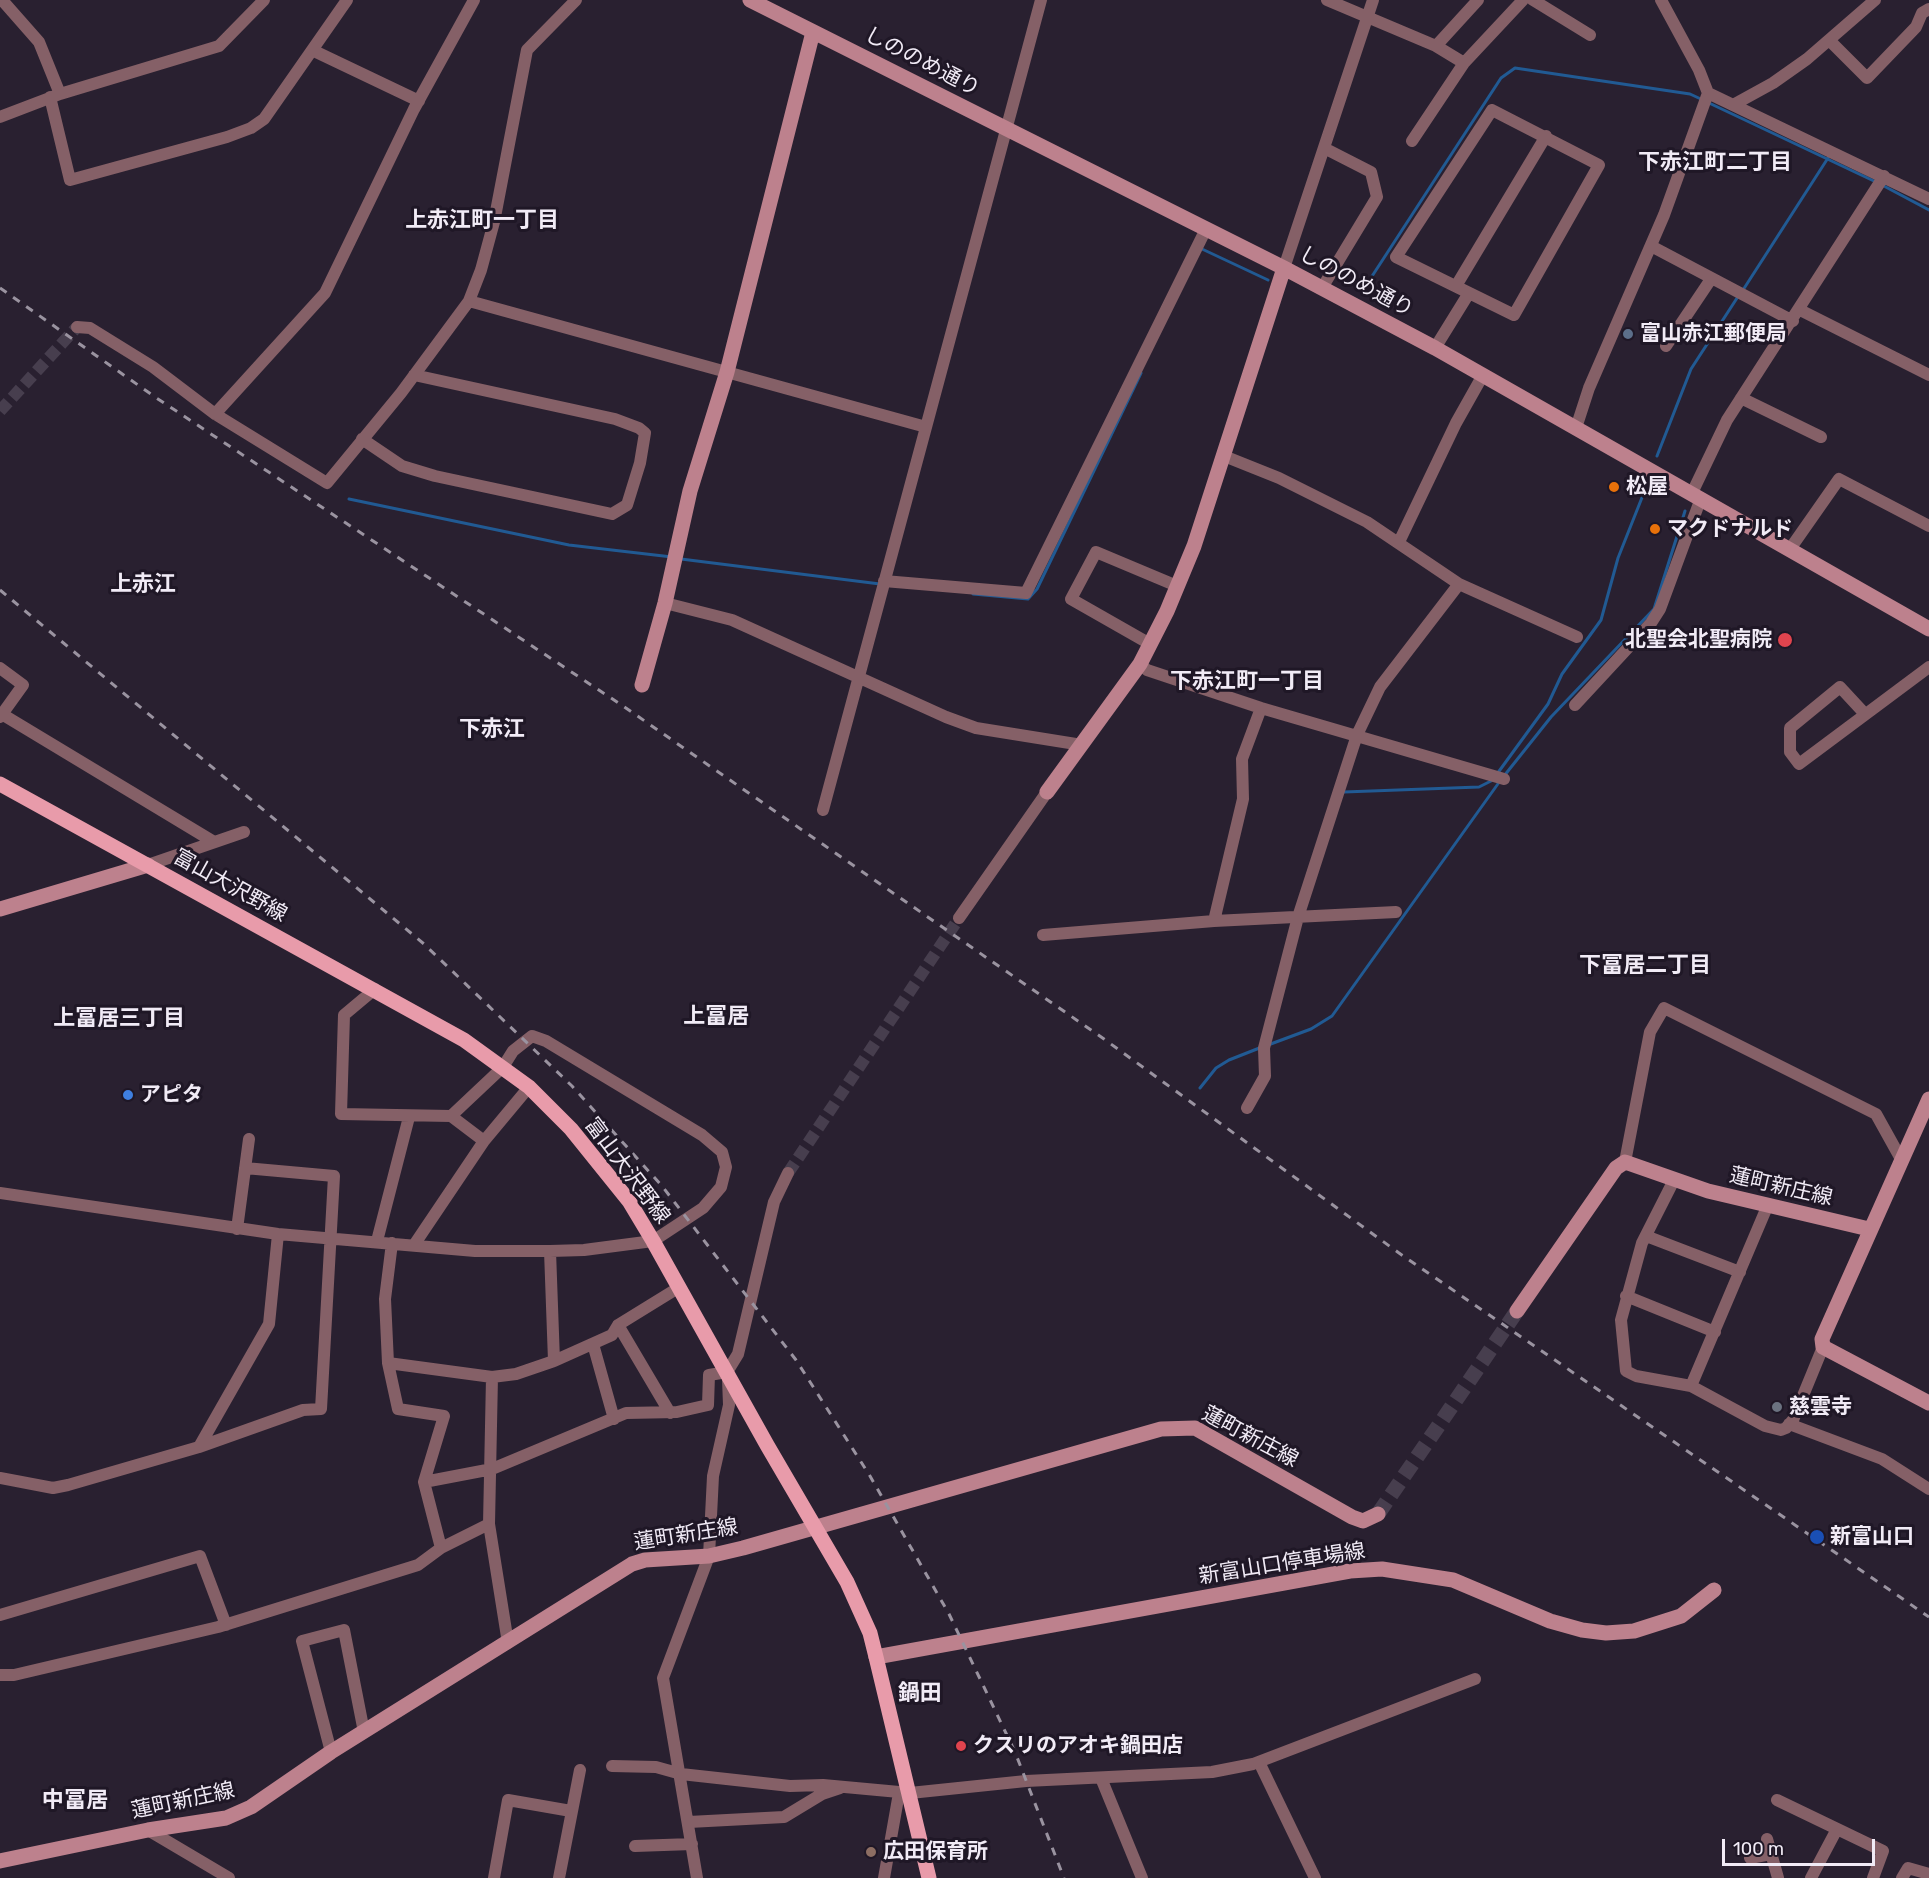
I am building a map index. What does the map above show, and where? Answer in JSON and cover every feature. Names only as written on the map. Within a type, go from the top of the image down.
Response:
[{"type":"main road","name":"しののめ通り","points":[[750,0],[1323,288],[1483,375],[1929,629]]},
{"type":"main road","points":[[642,685],[665,603],[690,491],[727,372],[813,32]]},
{"type":"main road","points":[[1047,792],[1140,664],[1177,586],[1194,546],[1284,268]]},
{"type":"main road","name":"富山大沢野線","points":[[0,784],[464,1040],[528,1087],[571,1129],[629,1201],[847,1582],[870,1633],[905,1793],[929,1878]]},
{"type":"main road","points":[[0,909],[148,865]]},
{"type":"main road","points":[[1929,1099],[1869,1228],[1822,1339],[1823,1347],[1929,1402]]},
{"type":"main road","points":[[1516,1311],[1616,1168],[1625,1162]]},
{"type":"main road","name":"蓮町新庄線","points":[[1625,1162],[1674,1180],[1767,1207],[1869,1228]]},
{"type":"main road","name":"蓮町新庄線","points":[[0,1861],[148,1830],[226,1818],[251,1808],[331,1752],[632,1564],[645,1560],[709,1556],[743,1548],[1176,1426],[1195,1428],[1352,1517],[1363,1521],[1378,1514]]},
{"type":"main road","name":"新富山口停車場線","points":[[876,1657],[1350,1571],[1382,1569],[1453,1580],[1550,1621],[1582,1630],[1606,1633],[1634,1631],[1681,1616],[1714,1590]]},
{"type":"street","points":[[2,0],[39,42],[55,95],[70,180],[227,137],[251,128],[264,119],[347,0]]},
{"type":"street","points":[[0,117],[55,95],[219,46],[264,0]]},
{"type":"street","points":[[215,414],[325,292],[419,101],[474,0]]},
{"type":"street","points":[[77,327],[90,328],[153,367],[215,414],[327,483],[414,375],[469,301],[481,270],[496,214],[527,50],[576,0]]},
{"type":"street","points":[[823,810],[1041,0]]},
{"type":"street","points":[[1327,0],[1436,46],[1464,63]]},
{"type":"street","points":[[1284,268],[1373,0]]},
{"type":"street","points":[[1436,46],[1478,0]]},
{"type":"street","points":[[1412,141],[1464,63],[1523,0]]},
{"type":"street","points":[[1533,0],[1590,35]]},
{"type":"street","points":[[1576,428],[1589,388],[1650,246],[1706,99],[1699,70],[1661,0]]},
{"type":"street","points":[[1733,105],[1773,83],[1829,40],[1875,0]]},
{"type":"street","points":[[1829,40],[1867,78],[1916,27],[1922,13],[1929,9]]},
{"type":"street","points":[[312,50],[419,101]]},
{"type":"street","points":[[1706,99],[1733,105],[1881,181],[1929,199]]},
{"type":"street","points":[[1492,110],[1546,136],[1599,165],[1514,315],[1396,257],[1492,110]]},
{"type":"street","points":[[1456,286],[1546,136]]},
{"type":"street","points":[[1323,288],[1377,197],[1371,172],[1324,148]]},
{"type":"street","points":[[1575,705],[1651,623],[1660,609],[1696,496],[1727,420],[1793,321],[1881,181]]},
{"type":"street","points":[[884,581],[1026,593],[1206,229]]},
{"type":"street","points":[[1650,246],[1793,321]]},
{"type":"street","points":[[1666,346],[1711,279]]},
{"type":"street","points":[[1435,348],[1468,293]]},
{"type":"street","points":[[469,301],[926,427]]},
{"type":"street","points":[[1800,310],[1929,375]]},
{"type":"street","points":[[363,440],[402,466],[435,476],[612,514],[627,505],[640,464],[645,433],[639,428],[615,419],[414,375]]},
{"type":"street","points":[[1399,542],[1456,423],[1483,375]]},
{"type":"street","points":[[1741,398],[1821,437]]},
{"type":"street","points":[[1224,456],[1321,498],[1399,542],[1425,564],[1459,584],[1577,637]]},
{"type":"street","points":[[1790,549],[1839,479],[1929,526]]},
{"type":"street","points":[[1150,644],[1071,599],[1096,552],[1177,586]]},
{"type":"street","points":[[1247,1107],[1265,1076],[1264,1048],[1298,917],[1357,735],[1380,687],[1459,584]]},
{"type":"street","points":[[665,603],[732,620],[946,717],[976,728],[1082,745]]},
{"type":"street","points":[[1140,664],[1147,670],[1261,708],[1504,779]]},
{"type":"street","points":[[1865,714],[1839,687],[1790,728],[1790,752],[1799,764],[1929,667]]},
{"type":"street","points":[[0,668],[23,685],[1,715],[214,842]]},
{"type":"street","points":[[1214,921],[1244,799],[1242,759],[1261,708]]},
{"type":"street","points":[[959,918],[1047,792]]},
{"type":"street","points":[[148,865],[244,832]]},
{"type":"street","points":[[1043,935],[1214,921],[1396,912]]},
{"type":"street","points":[[375,989],[344,1015],[341,1114],[451,1116],[484,1141]]},
{"type":"street","points":[[1625,1162],[1650,1032],[1664,1008],[1876,1114],[1901,1159]]},
{"type":"street","points":[[0,1193],[278,1234],[475,1251],[584,1250],[653,1241],[703,1208],[721,1187],[726,1167],[722,1152],[702,1135],[546,1041],[532,1036],[513,1051],[503,1067],[451,1116]]},
{"type":"street","points":[[414,1245],[484,1141],[528,1087]]},
{"type":"street","points":[[377,1241],[409,1117]]},
{"type":"street","points":[[237,1229],[249,1139]]},
{"type":"street","points":[[0,1478],[53,1488],[68,1485],[199,1447],[303,1410],[321,1409],[334,1176],[245,1168]]},
{"type":"street","points":[[697,1878],[663,1678],[709,1556],[713,1476],[730,1391],[727,1372],[738,1354],[774,1202],[788,1173]]},
{"type":"street","points":[[1674,1180],[1646,1236],[1626,1296],[1621,1320],[1626,1371],[1636,1376],[1691,1386],[1765,1426],[1781,1430],[1789,1424],[1823,1347]]},
{"type":"street","points":[[1691,1386],[1767,1207]]},
{"type":"street","points":[[199,1447],[269,1324],[278,1234]]},
{"type":"street","points":[[1646,1236],[1740,1272]]},
{"type":"street","points":[[392,1243],[385,1299],[388,1364],[398,1409],[444,1416],[424,1482],[441,1548]]},
{"type":"street","points":[[550,1251],[555,1361]]},
{"type":"street","points":[[388,1364],[492,1377],[516,1374],[555,1361],[612,1335],[618,1325],[678,1288]]},
{"type":"street","points":[[1626,1296],[1714,1332]]},
{"type":"street","points":[[618,1325],[670,1413]]},
{"type":"street","points":[[593,1344],[614,1419]]},
{"type":"street","points":[[424,1482],[492,1469],[626,1413],[670,1413],[708,1404],[709,1375],[727,1372]]},
{"type":"street","points":[[492,1377],[492,1469],[489,1524],[508,1643]]},
{"type":"street","points":[[1789,1424],[1882,1459],[1929,1488]]},
{"type":"street","points":[[0,1675],[14,1675],[226,1625],[418,1565],[441,1548],[489,1524]]},
{"type":"street","points":[[0,1615],[200,1556],[226,1625]]},
{"type":"street","points":[[331,1752],[302,1641],[344,1630],[364,1732]]},
{"type":"street","points":[[612,1766],[656,1767],[681,1774],[790,1786],[844,1787],[905,1793],[1026,1781],[1212,1772],[1259,1762],[1474,1679]]},
{"type":"street","points":[[1259,1762],[1315,1878]]},
{"type":"street","points":[[559,1878],[580,1770]]},
{"type":"street","points":[[1101,1778],[1142,1878]]},
{"type":"street","points":[[689,1822],[784,1817],[822,1794],[844,1787]]},
{"type":"street","points":[[884,1878],[905,1793]]},
{"type":"street","points":[[494,1878],[508,1800],[571,1811]]},
{"type":"street","points":[[1777,1800],[1883,1851],[1873,1878]]},
{"type":"street","points":[[1810,1878],[1837,1829]]},
{"type":"street","points":[[148,1830],[229,1878]]},
{"type":"street","points":[[1767,1839],[1778,1878]]},
{"type":"street","points":[[635,1846],[692,1844]]},
{"type":"street","points":[[1750,1858],[1771,1854]]},
{"type":"street","points":[[1902,1878],[1908,1868],[1929,1874]]},
{"type":"waterway","points":[[1365,287],[1501,78],[1515,68],[1690,94],[1703,100]]},
{"type":"waterway","points":[[1709,103],[1876,182]]},
{"type":"waterway","points":[[1743,290],[1828,158]]},
{"type":"waterway","points":[[1882,185],[1929,210]]},
{"type":"waterway","points":[[1202,249],[1268,280]]},
{"type":"waterway","points":[[1657,456],[1691,369],[1739,295]]},
{"type":"waterway","points":[[973,594],[1028,599],[1037,589],[1141,373]]},
{"type":"waterway","points":[[1497,774],[1548,704],[1562,674],[1601,620],[1618,558],[1645,490]]},
{"type":"waterway","points":[[349,499],[569,545],[672,557]]},
{"type":"waterway","points":[[1504,776],[1551,717],[1654,609],[1685,511]]},
{"type":"waterway","points":[[681,559],[880,584]]},
{"type":"waterway","points":[[1344,792],[1479,787],[1493,780]]},
{"type":"waterway","points":[[1268,1045],[1311,1029],[1332,1016],[1500,781]]},
{"type":"waterway","points":[[1200,1088],[1216,1068],[1229,1060],[1262,1047]]},
{"type":"tunnel","points":[[0,411],[77,327]]},
{"type":"tunnel","points":[[788,1173],[959,918]]},
{"type":"tunnel","points":[[1378,1514],[1517,1311]]},
{"type":"railway","points":[[0,288],[155,397],[623,706],[1104,1039],[1399,1253],[1929,1617]]},
{"type":"railway","points":[[0,590],[424,944],[572,1086],[662,1186],[796,1360],[870,1476],[949,1614],[1015,1752],[1064,1878]]},
{"type":"place","name":"富山赤江郵便局","points":[[1628,334]]},
{"type":"place","name":"松屋","points":[[1614,487]]},
{"type":"place","name":"マクドナルド","points":[[1655,529]]},
{"type":"place","name":"北聖会北聖病院","points":[[1785,640]]},
{"type":"place","name":"アピタ","points":[[128,1095]]},
{"type":"place","name":"慈雲寺","points":[[1777,1407]]},
{"type":"place","name":"新富山口","points":[[1817,1537]]},
{"type":"place","name":"クスリのアオキ鍋田店","points":[[961,1746]]},
{"type":"place","name":"広田保育所","points":[[871,1852]]},
{"type":"district","name":"下赤江町二丁目","points":[[1715,163]]},
{"type":"district","name":"上赤江町一丁目","points":[[482,221]]},
{"type":"district","name":"上赤江","points":[[143,585]]},
{"type":"district","name":"下赤江町一丁目","points":[[1247,682]]},
{"type":"district","name":"下赤江","points":[[492,730]]},
{"type":"district","name":"下冨居二丁目","points":[[1645,966]]},
{"type":"district","name":"上冨居","points":[[716,1017]]},
{"type":"district","name":"上冨居三丁目","points":[[119,1019]]},
{"type":"district","name":"鍋田","points":[[920,1694]]},
{"type":"district","name":"中冨居","points":[[75,1801]]}]
